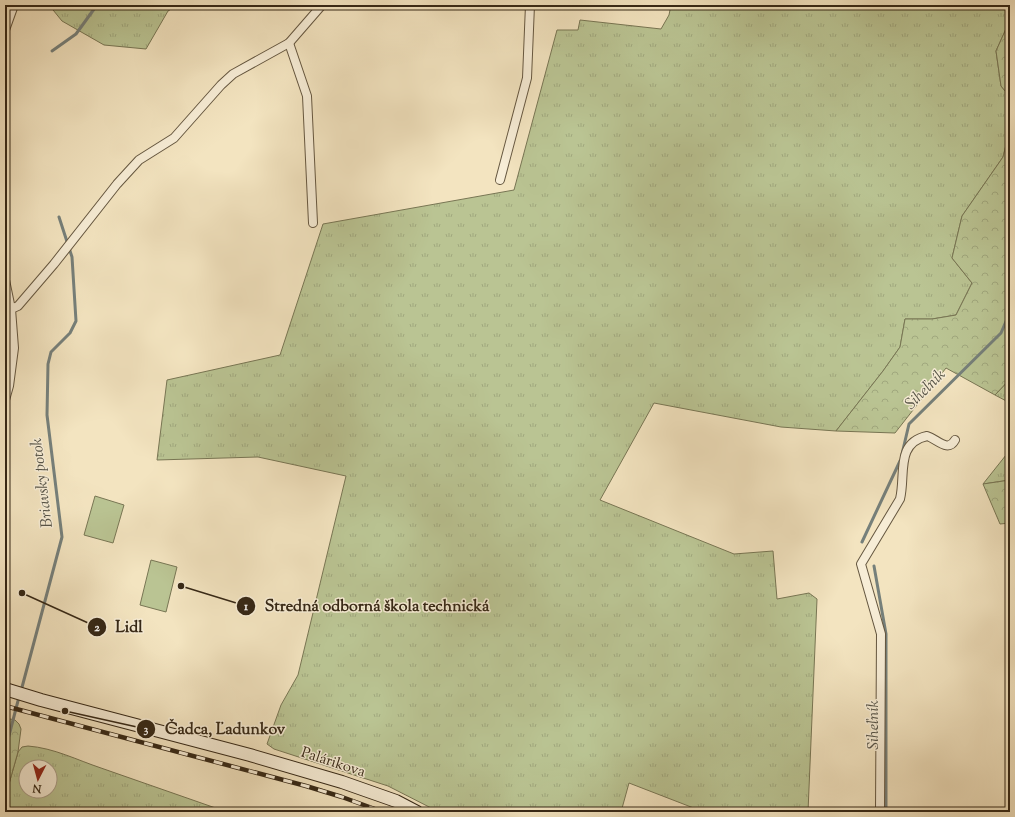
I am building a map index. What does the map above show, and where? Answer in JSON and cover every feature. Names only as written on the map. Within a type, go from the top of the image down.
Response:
[{"type":"main road","name":"Palárikova","points":[[8,690],[40,700],[250,755],[335,780],[396,801],[417,812]]},
{"type":"street","points":[[5,30],[14,5]]},
{"type":"street","points":[[11,309],[18,306],[139,160],[174,138],[233,74],[289,43],[322,5]]},
{"type":"street","points":[[500,180],[527,78],[530,5]]},
{"type":"street","points":[[289,43],[307,96],[313,223]]},
{"type":"street","points":[[5,280],[6,293],[11,309],[14,348],[9,386],[5,400]]},
{"type":"street","points":[[880,812],[881,634],[861,564],[900,499],[902,493],[904,458],[909,446],[913,442],[928,436],[936,439],[946,446],[954,444],[955,440]]},
{"type":"green space","points":[[49,5],[178,5],[168,11],[146,49],[104,45],[62,21]]},
{"type":"green space","points":[[671,5],[1010,5],[1010,20],[996,51],[1001,86],[1010,97],[1010,129],[1003,157],[962,216],[952,258],[972,283],[956,315],[932,319],[905,319],[900,347],[836,431],[781,427],[654,403],[600,500],[734,554],[773,551],[777,599],[809,593],[817,599],[808,812],[704,812],[629,783],[621,812],[439,812],[388,786],[274,749],[267,744],[281,705],[298,675],[346,476],[258,457],[157,460],[167,380],[280,355],[323,224],[514,190],[557,30],[578,30],[580,20],[661,29],[669,15]]},
{"type":"green space","points":[[1010,20],[1010,97],[1001,86],[996,51]]},
{"type":"green space","points":[[1010,129],[1010,379],[995,395],[946,368],[895,433],[836,431],[900,347],[905,319],[932,319],[956,315],[972,283],[952,258],[962,216],[1003,157]]},
{"type":"green space","points":[[1010,379],[1010,403],[995,395]]},
{"type":"green space","points":[[1010,450],[1010,480],[983,484]]},
{"type":"green space","points":[[1010,480],[1010,523],[1000,524],[983,484]]},
{"type":"green space","points":[[95,496],[124,505],[113,543],[84,535]]},
{"type":"green space","points":[[151,560],[177,567],[166,612],[140,605]]},
{"type":"green space","points":[[5,720],[15,720],[21,729],[18,752],[5,798]]},
{"type":"green space","points":[[28,746],[47,749],[227,812],[5,812],[5,798],[18,752],[22,747]]},
{"type":"waterway","name":"Briavsky potok","points":[[52,51],[76,34],[97,5]]},
{"type":"waterway","name":"Briavsky potok","points":[[21,691],[62,537],[47,415],[48,364],[51,352],[70,333],[76,321],[72,257],[59,217]]},
{"type":"waterway","name":"Siheľník","points":[[902,454],[909,424],[1001,333],[1010,312]]},
{"type":"waterway","name":"Siheľník","points":[[862,542],[900,461]]},
{"type":"waterway","name":"Siheľník","points":[[874,566],[886,634],[886,812]]},
{"type":"waterway","name":"Briavsky potok","points":[[5,751],[19,697]]},
{"type":"railway","points":[[5,706],[306,786],[383,812]]},
{"type":"place","name":"Stredná odborná škola technická","points":[[181,586]]},
{"type":"place","name":"Lidl","points":[[22,593]]},
{"type":"place","name":"Čadca, Ľadunkov","points":[[65,711]]}]
